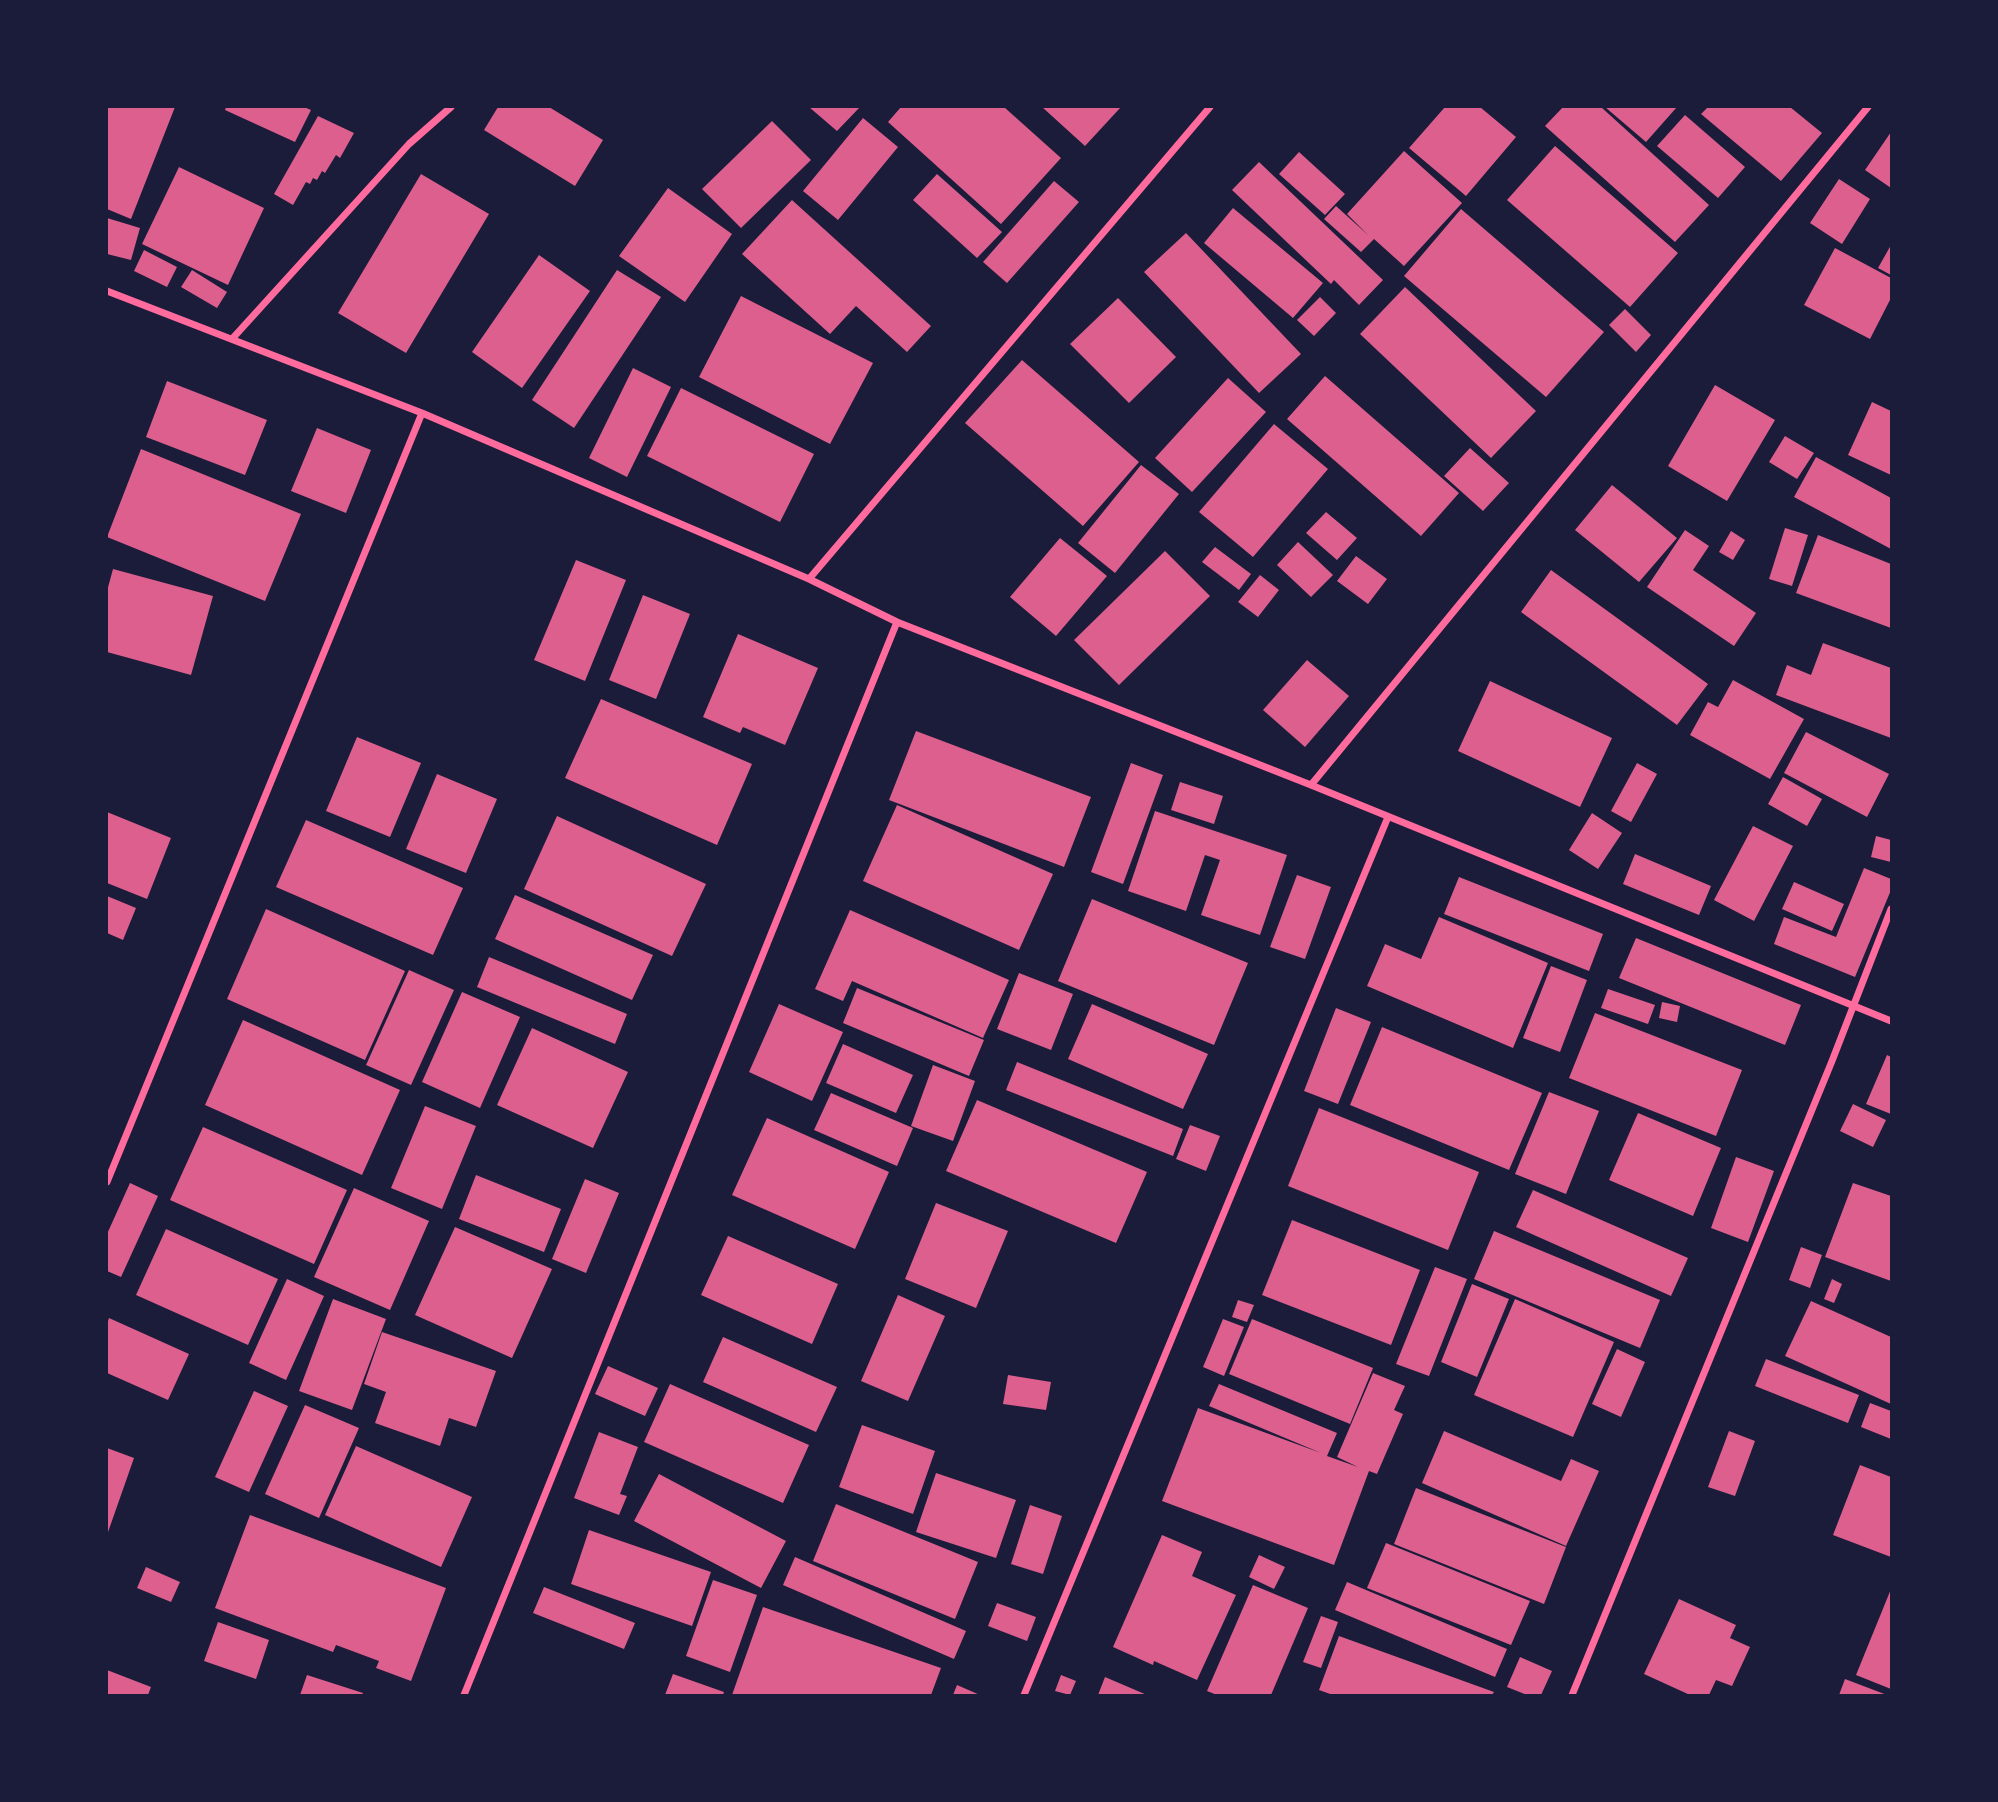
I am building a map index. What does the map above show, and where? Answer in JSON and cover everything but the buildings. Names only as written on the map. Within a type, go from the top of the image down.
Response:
[{"type":"street","points":[[232,339],[409,144],[451,107]]},
{"type":"street","points":[[809,579],[1210,107]]},
{"type":"street","points":[[1311,785],[1868,107]]},
{"type":"street","points":[[107,291],[422,413],[809,579],[897,622],[1311,785],[1891,1021]]},
{"type":"street","points":[[107,1182],[422,413]]},
{"type":"street","points":[[464,1695],[897,622]]},
{"type":"street","points":[[1024,1695],[1388,817]]},
{"type":"street","points":[[1572,1695],[1891,909]]}]
